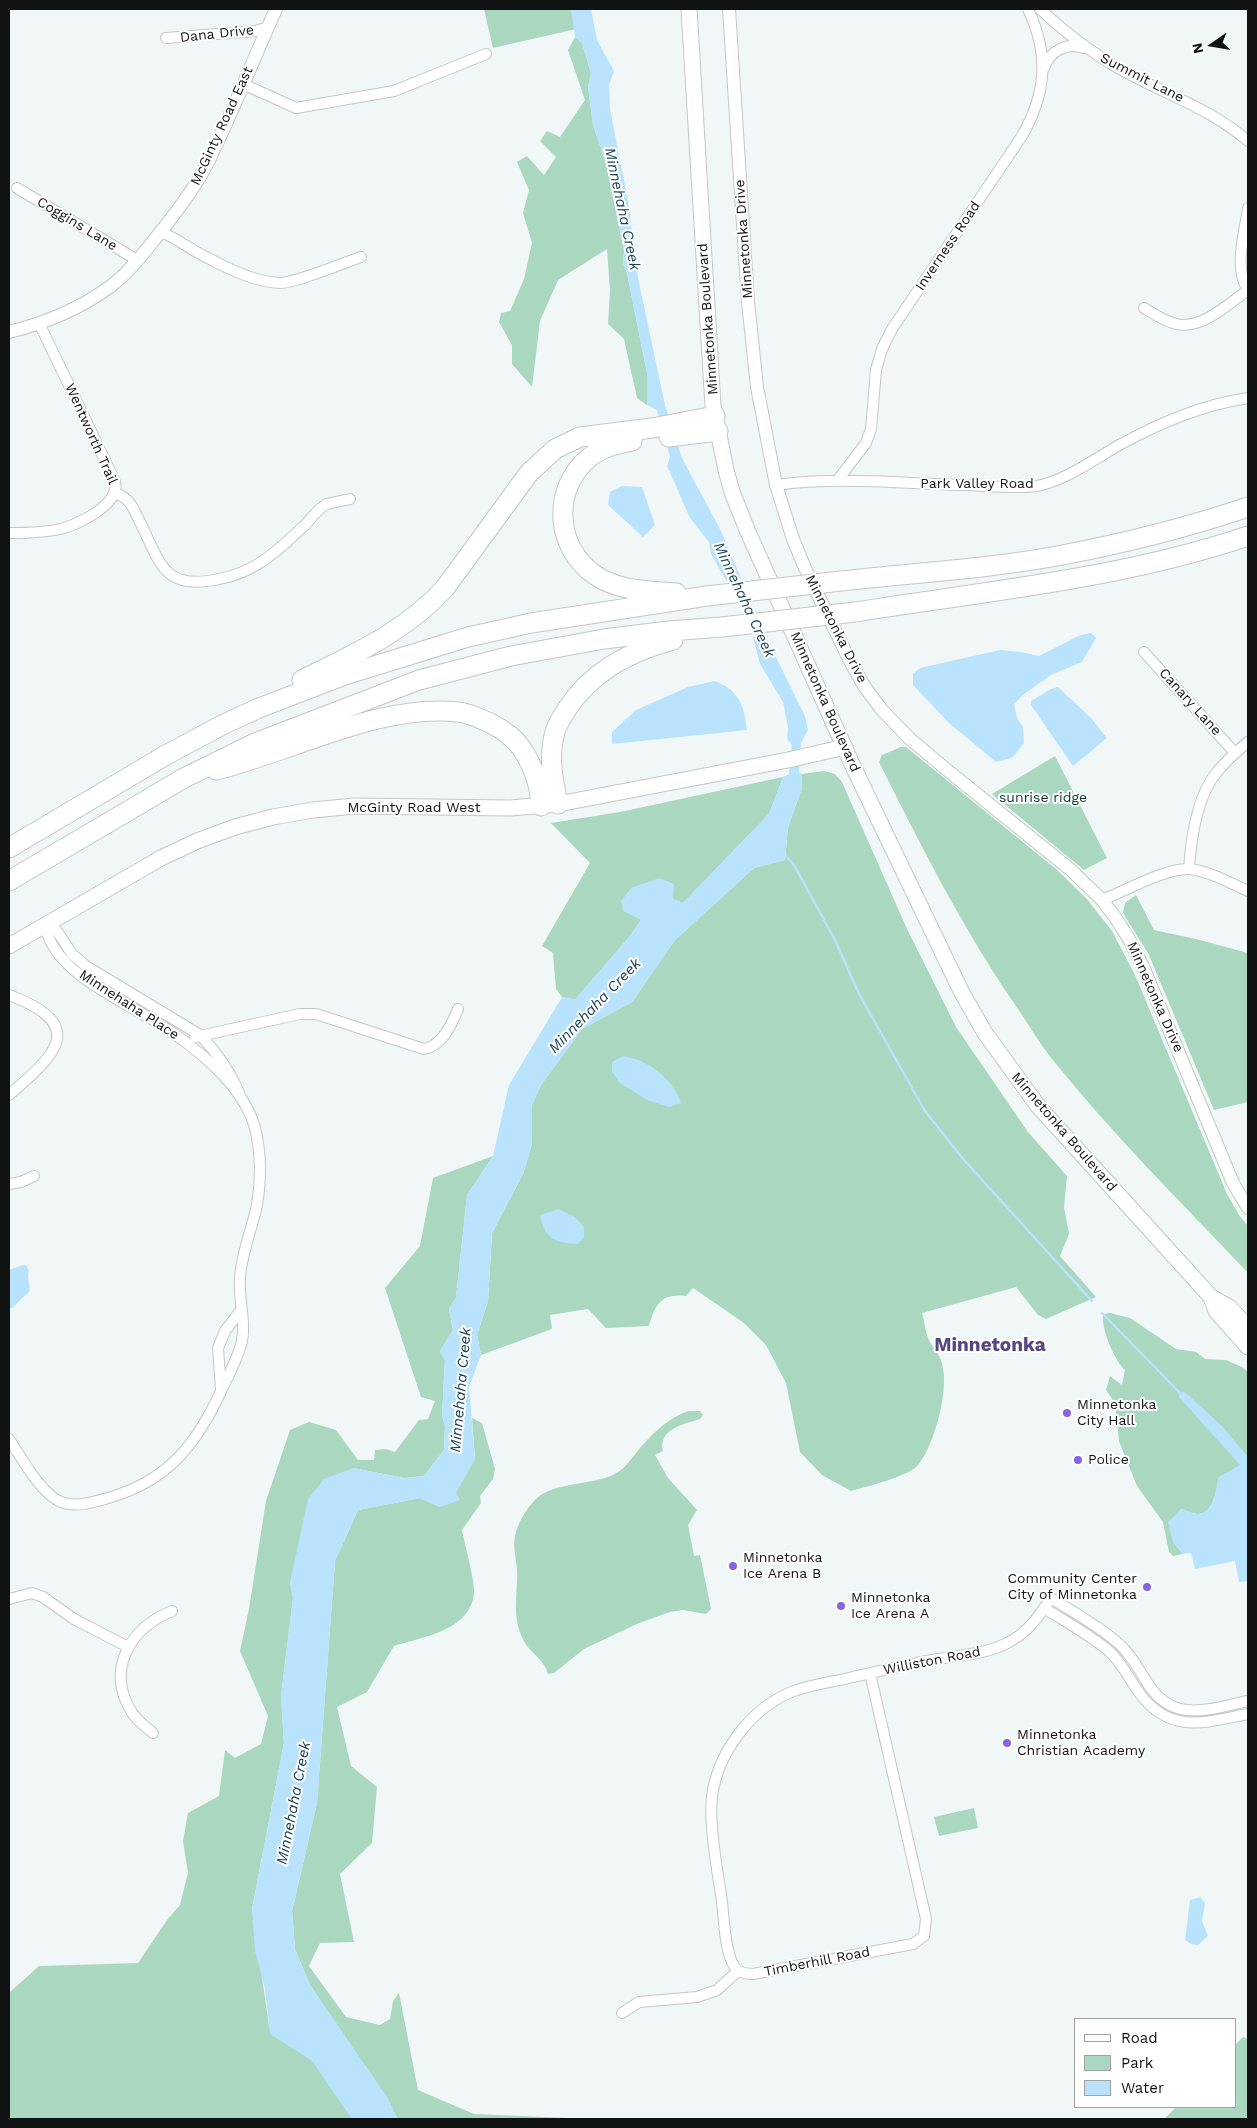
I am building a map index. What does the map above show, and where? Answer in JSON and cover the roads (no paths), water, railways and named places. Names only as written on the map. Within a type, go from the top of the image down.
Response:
[{"type":"highway","points":[[259,708],[283,690],[394,632],[432,602],[529,473],[555,449],[580,437],[652,428],[716,424]]},
{"type":"highway","points":[[707,596],[639,590],[621,586],[595,575],[585,566],[569,545],[562,519],[562,508],[567,484],[573,474],[590,456],[610,445],[716,424]]},
{"type":"highway","points":[[9,848],[166,755],[224,724],[259,708],[345,675],[468,637],[531,623],[707,596],[1013,563],[1056,556],[1149,536],[1248,507]]},
{"type":"highway","points":[[9,881],[184,778],[254,743],[419,680],[511,656],[604,639],[855,612],[1085,578],[1180,557],[1248,536]]},
{"type":"highway","points":[[550,805],[555,732],[576,696],[608,667],[629,655],[652,645],[722,627]]},
{"type":"highway","points":[[184,778],[242,764],[297,743],[366,723],[434,711],[460,712],[502,729],[517,742],[531,763],[550,805]]},
{"type":"main road","name":"Minnetonka Boulevard","points":[[689,9],[716,424],[732,492],[748,532],[845,747],[958,985],[985,1033],[1038,1106],[1211,1297],[1229,1307],[1248,1327]]},
{"type":"main road","name":"McGinty Road West","points":[[9,946],[125,878],[197,841],[235,827],[313,810],[354,806],[478,808],[550,805],[788,760],[845,747]]},
{"type":"main road","name":"Minnetonka Boulevard","points":[[1211,1297],[1216,1311],[1248,1347]]},
{"type":"street","name":"McGinty Road East","points":[[9,332],[72,310],[113,284],[137,260],[189,194],[206,164],[276,9]]},
{"type":"street","name":"Minnetonka Drive","points":[[729,9],[753,349],[760,413],[776,485],[793,539],[821,603],[864,686],[882,710],[909,738],[1071,870],[1102,900],[1129,939],[1144,969],[1233,1183],[1248,1208]]},
{"type":"street","name":"Inverness Road","points":[[837,481],[866,443],[871,429],[876,370],[882,349],[1027,128],[1038,104],[1043,70],[1040,40],[1028,9]]},
{"type":"street","name":"Summit Lane","points":[[1040,9],[1068,35],[1087,49],[1132,76],[1192,104],[1248,141]]},
{"type":"street","name":"Dana Drive","points":[[166,38],[247,32],[268,28]]},
{"type":"street","points":[[1043,70],[1052,54],[1060,49],[1069,46],[1087,49]]},
{"type":"street","points":[[242,84],[296,108],[394,91],[486,54]]},
{"type":"street","name":"Coggins Lane","points":[[17,188],[137,260]]},
{"type":"street","points":[[1144,308],[1170,322],[1194,324],[1209,318],[1248,290],[1241,273],[1241,261],[1248,208]]},
{"type":"street","points":[[160,232],[175,237],[202,256],[226,268],[260,280],[282,283],[361,257]]},
{"type":"street","name":"Wentworth Trail","points":[[9,533],[60,529],[79,522],[97,512],[116,493],[114,479],[39,323]]},
{"type":"street","name":"Park Valley Road","points":[[776,485],[837,481],[998,487],[1037,486],[1056,480],[1153,427],[1185,413],[1218,402],[1248,398]]},
{"type":"street","points":[[116,493],[128,499],[161,564],[171,576],[186,583],[203,583],[228,578],[257,565],[272,556],[326,505],[350,499]]},
{"type":"street","name":"Canary Lane","points":[[1144,652],[1235,753]]},
{"type":"street","points":[[1189,869],[1194,832],[1203,797],[1209,783],[1235,753],[1248,742]]},
{"type":"street","points":[[1102,900],[1173,870],[1189,869],[1248,890]]},
{"type":"street","name":"Minnehaha Place","points":[[46,926],[57,931],[72,954],[86,966],[200,1035],[215,1050],[235,1080],[241,1098]]},
{"type":"street","name":"Minnehaha Place","points":[[9,1439],[48,1493],[62,1502],[78,1504],[99,1501],[121,1494],[154,1479],[182,1455],[197,1436],[221,1391],[241,1343],[243,1329],[239,1288],[242,1265],[256,1206],[260,1171],[256,1131],[250,1111],[207,1059],[155,1021],[81,976],[60,956],[47,936],[46,926]]},
{"type":"street","points":[[9,995],[41,1009],[51,1017],[56,1026],[57,1037],[54,1047],[43,1064],[28,1080],[9,1095]]},
{"type":"street","points":[[186,1042],[200,1035],[300,1014],[316,1014],[424,1049],[432,1048],[451,1026],[458,1009]]},
{"type":"street","points":[[9,1184],[22,1182],[34,1176]]},
{"type":"street","points":[[221,1391],[218,1348],[225,1332],[241,1310]]},
{"type":"street","points":[[9,1598],[32,1592],[43,1596],[74,1619],[128,1647]]},
{"type":"street","name":"Williston Road","points":[[738,1971],[733,1965],[728,1946],[714,1838],[712,1791],[719,1769],[729,1749],[746,1725],[776,1700],[794,1691],[806,1688],[870,1673],[989,1650],[1006,1644],[1025,1632],[1051,1598],[1118,1643],[1129,1655],[1151,1689],[1167,1705],[1184,1711],[1197,1712],[1248,1701]]},
{"type":"street","points":[[1044,1608],[1110,1652],[1122,1665],[1141,1695],[1157,1712],[1170,1719],[1186,1723],[1201,1723],[1248,1714]]},
{"type":"street","points":[[153,1733],[131,1711],[122,1681],[122,1666],[128,1647],[145,1626],[157,1617],[172,1611]]},
{"type":"street","name":"Timberhill Road","points":[[738,1971],[753,1974],[913,1944],[924,1936],[926,1920],[870,1673]]},
{"type":"street","points":[[622,2013],[639,2002],[697,1997],[717,1990],[738,1971]]},
{"type":"water","name":"Minnehaha Creek","points":[[571,9],[591,9],[597,40],[614,71],[609,85],[610,109],[628,201],[638,278],[665,405],[682,458],[721,531],[765,635],[805,716],[808,730],[801,743],[799,772],[802,774],[802,788],[788,827],[785,860],[754,868],[675,940],[632,1002],[582,1029],[541,1085],[532,1105],[532,1144],[523,1174],[492,1233],[488,1301],[477,1335],[481,1355],[469,1387],[475,1459],[456,1492],[460,1500],[440,1507],[420,1498],[358,1510],[335,1561],[317,1803],[292,1911],[295,1949],[310,1985],[387,2097],[398,2119],[352,2119],[311,2060],[270,2034],[265,1989],[255,1951],[252,1909],[284,1743],[281,1696],[293,1598],[290,1582],[308,1499],[324,1479],[353,1468],[404,1478],[424,1476],[444,1450],[445,1427],[442,1416],[445,1361],[440,1351],[453,1330],[449,1309],[456,1298],[467,1195],[493,1156],[509,1085],[562,997],[575,999],[630,936],[641,920],[623,911],[621,901],[631,888],[660,878],[674,884],[673,899],[683,903],[769,814],[783,777],[789,774],[792,745],[787,739],[788,727],[783,702],[760,664],[753,637],[726,580],[711,554],[709,542],[690,518],[667,466],[670,457],[657,410],[647,405],[647,373],[627,273],[623,263],[624,251],[606,163],[593,125],[588,87],[591,73],[582,43],[575,37]]},
{"type":"water","points":[[622,486],[642,487],[655,525],[643,537],[608,505],[610,492]]},
{"type":"water","points":[[1091,633],[1096,638],[1082,662],[1051,675],[1023,695],[1014,704],[1017,718],[1023,727],[1024,743],[1012,758],[996,762],[949,723],[913,685],[913,674],[920,668],[1000,650],[1039,656],[1078,636]]},
{"type":"water","points":[[714,681],[722,684],[735,694],[742,706],[747,730],[612,744],[612,732],[636,710],[688,687]]},
{"type":"water","points":[[1058,687],[1091,718],[1107,738],[1073,766],[1031,705],[1031,701]]},
{"type":"water","points":[[623,1056],[650,1066],[666,1078],[681,1103],[669,1107],[647,1100],[620,1083],[612,1072],[612,1062]]},
{"type":"water","points":[[558,1209],[575,1217],[584,1227],[584,1237],[578,1244],[557,1241],[545,1230],[540,1215]]},
{"type":"water","points":[[23,1265],[27,1266],[29,1271],[30,1291],[9,1309],[9,1270]]},
{"type":"water","points":[[1179,1392],[1185,1392],[1223,1427],[1248,1457],[1248,1581],[1239,1582],[1235,1561],[1195,1569],[1191,1553],[1183,1554],[1173,1542],[1168,1522],[1181,1509],[1197,1514],[1207,1510],[1211,1506],[1219,1477],[1240,1465],[1179,1397]]},
{"type":"water","points":[[1200,1897],[1205,1903],[1202,1921],[1208,1936],[1198,1945],[1191,1944],[1185,1940],[1190,1900]]},
{"type":"waterway","points":[[784,854],[794,865],[835,940],[859,994],[925,1111],[964,1160],[1092,1301]]},
{"type":"waterway","points":[[1102,1313],[1179,1392]]},
{"type":"place","name":"Minnetonka City Hall","points":[[1067,1413]]},
{"type":"place","name":"Police","points":[[1078,1460]]},
{"type":"place","name":"Minnetonka Ice Arena B","points":[[733,1566]]},
{"type":"place","name":"Community Center City of Minnetonka","points":[[1147,1587]]},
{"type":"place","name":"Minnetonka Ice Arena A","points":[[841,1606]]},
{"type":"place","name":"Minnetonka Christian Academy","points":[[1007,1743]]},
{"type":"district","name":"Minnetonka","points":[[990,1345]]},
{"type":"park label","name":"sunrise ridge","points":[[1043,798]]}]
